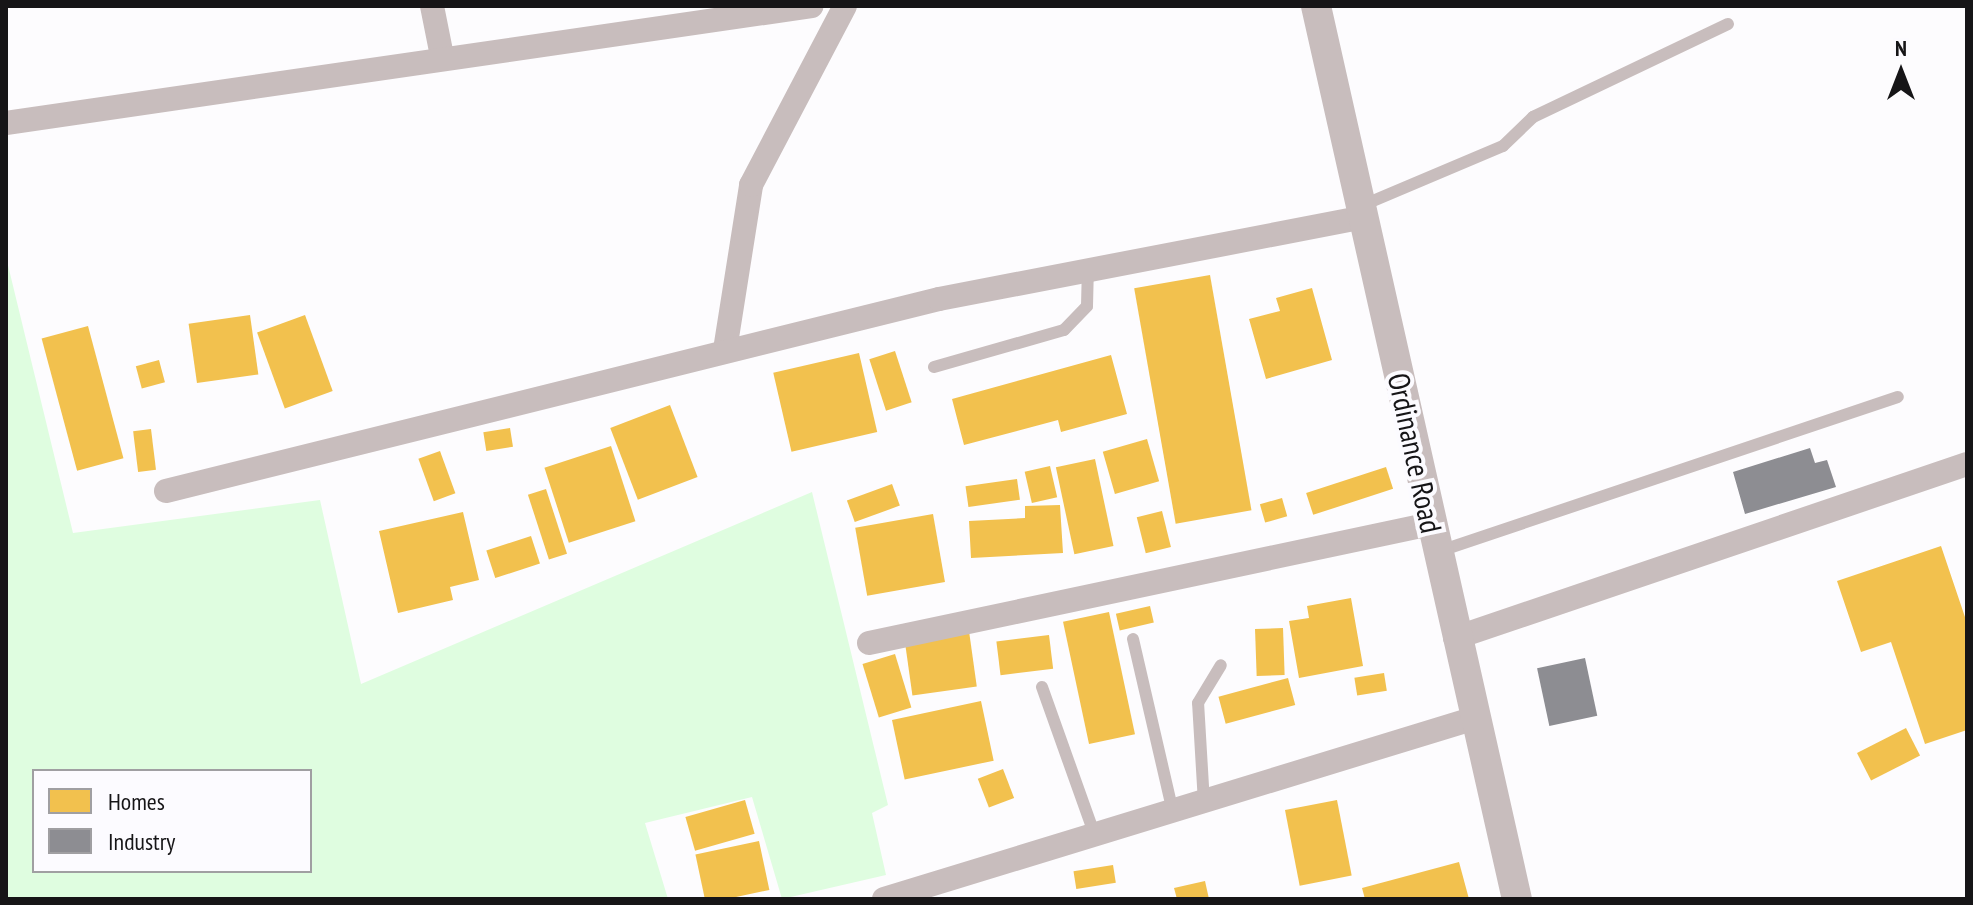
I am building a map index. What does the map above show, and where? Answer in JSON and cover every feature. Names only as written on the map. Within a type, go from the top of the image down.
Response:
[{"type":"street","points":[[432,6],[442,56]]},
{"type":"street","points":[[6,123],[442,56],[812,6]]},
{"type":"street","points":[[725,350],[751,185],[845,6]]},
{"type":"street","name":"Ordinance Road","points":[[1316,6],[1472,719],[1517,899]]},
{"type":"street","points":[[166,491],[725,350],[1088,266],[1362,212]]},
{"type":"street","points":[[1455,638],[1967,464]]},
{"type":"street","points":[[869,643],[1434,538]]},
{"type":"street","points":[[884,899],[1472,719]]},
{"type":"lane","points":[[1362,212],[1503,146],[1533,117],[1728,24]]},
{"type":"lane","points":[[934,367],[1064,330],[1087,306],[1088,266]]},
{"type":"lane","points":[[1434,538],[1898,397]]},
{"type":"lane","points":[[1133,639],[1173,812]]},
{"type":"lane","points":[[1204,803],[1198,703],[1221,665]]},
{"type":"lane","points":[[1042,687],[1095,836]]},
{"type":"green space","points":[[6,257],[73,533],[320,500],[361,684],[812,492],[888,805],[872,813],[886,875],[782,899],[752,797],[645,823],[668,899],[6,899]]},
{"type":"building: Homes","points":[[1210,275],[1252,510],[1176,524],[1134,288]]},
{"type":"building: Homes","points":[[1312,288],[1332,360],[1266,379],[1249,319],[1280,311],[1276,298]]},
{"type":"building: Homes","points":[[250,315],[258,374],[197,383],[189,324]]},
{"type":"building: Homes","points":[[305,315],[333,391],[285,409],[257,332]]},
{"type":"building: Homes","points":[[88,326],[123,458],[77,471],[42,338]]},
{"type":"building: Homes","points":[[895,351],[912,402],[886,411],[869,359]]},
{"type":"building: Homes","points":[[859,353],[877,432],[791,452],[773,373]]},
{"type":"building: Homes","points":[[1111,355],[1127,414],[1061,432],[1058,420],[964,445],[952,399]]},
{"type":"building: Homes","points":[[159,360],[165,382],[142,388],[136,366]]},
{"type":"building: Homes","points":[[670,405],[698,477],[638,500],[610,428]]},
{"type":"building: Homes","points":[[510,428],[513,447],[486,451],[483,432]]},
{"type":"building: Homes","points":[[151,429],[156,470],[138,472],[133,431]]},
{"type":"building: Homes","points":[[1147,439],[1159,481],[1115,494],[1103,452]]},
{"type":"building: Homes","points":[[611,446],[635,521],[569,543],[544,468]]},
{"type":"building: Homes","points":[[440,451],[455,493],[434,501],[418,459]]},
{"type":"building: Homes","points":[[1095,459],[1114,546],[1074,554],[1056,467]]},
{"type":"building: Homes","points":[[1050,466],[1057,497],[1032,503],[1025,472]]},
{"type":"building: Homes","points":[[1386,467],[1393,489],[1313,515],[1306,493]]},
{"type":"building: Homes","points":[[1017,479],[1020,500],[968,507],[966,486]]},
{"type":"building: Homes","points":[[892,484],[900,506],[855,522],[847,500]]},
{"type":"building: Homes","points":[[546,489],[567,554],[549,560],[528,495]]},
{"type":"building: Homes","points":[[1282,498],[1287,516],[1265,523],[1260,504]]},
{"type":"building: Homes","points":[[1060,505],[1063,553],[971,558],[969,521],[1025,518],[1025,506]]},
{"type":"building: Homes","points":[[1162,511],[1171,547],[1146,553],[1137,517]]},
{"type":"building: Homes","points":[[463,512],[479,580],[450,587],[453,600],[398,613],[379,531]]},
{"type":"building: Homes","points":[[933,514],[945,582],[867,596],[855,528]]},
{"type":"building: Homes","points":[[531,536],[540,564],[495,578],[486,551]]},
{"type":"building: Homes","points":[[1941,546],[1967,623],[1967,730],[1925,744],[1891,642],[1861,652],[1837,581]]},
{"type":"building: Homes","points":[[1351,598],[1363,666],[1299,678],[1289,621],[1309,618],[1307,606]]},
{"type":"building: Homes","points":[[1150,606],[1154,623],[1120,630],[1116,614]]},
{"type":"building: Homes","points":[[1109,612],[1135,734],[1089,744],[1063,622]]},
{"type":"building: Homes","points":[[1283,628],[1285,675],[1257,676],[1255,629]]},
{"type":"building: Homes","points":[[969,631],[977,686],[912,696],[905,640]]},
{"type":"building: Homes","points":[[1049,635],[1053,669],[1001,675],[996,641]]},
{"type":"building: Homes","points":[[895,654],[911,708],[879,717],[862,664]]},
{"type":"building: Homes","points":[[1384,673],[1387,691],[1357,695],[1354,678]]},
{"type":"building: Homes","points":[[1288,678],[1295,705],[1226,724],[1218,697]]},
{"type":"building: Homes","points":[[981,701],[994,761],[905,780],[892,720]]},
{"type":"building: Homes","points":[[1906,728],[1920,756],[1871,781],[1857,753]]},
{"type":"building: Homes","points":[[1003,769],[1014,798],[989,808],[978,779]]},
{"type":"building: Homes","points":[[745,800],[755,834],[695,851],[685,817]]},
{"type":"building: Homes","points":[[1337,800],[1352,876],[1300,886],[1285,810]]},
{"type":"building: Homes","points":[[759,841],[769,890],[727,899],[705,899],[695,855]]},
{"type":"building: Homes","points":[[1459,862],[1469,899],[1365,899],[1362,888]]},
{"type":"building: Homes","points":[[1113,865],[1116,883],[1076,889],[1073,871]]},
{"type":"building: Homes","points":[[1205,881],[1209,899],[1177,899],[1174,888]]},
{"type":"building: Industry","points":[[1810,448],[1815,463],[1827,460],[1836,487],[1745,514],[1733,472]]},
{"type":"building: Industry","points":[[1585,658],[1597,716],[1549,726],[1537,668]]}]
